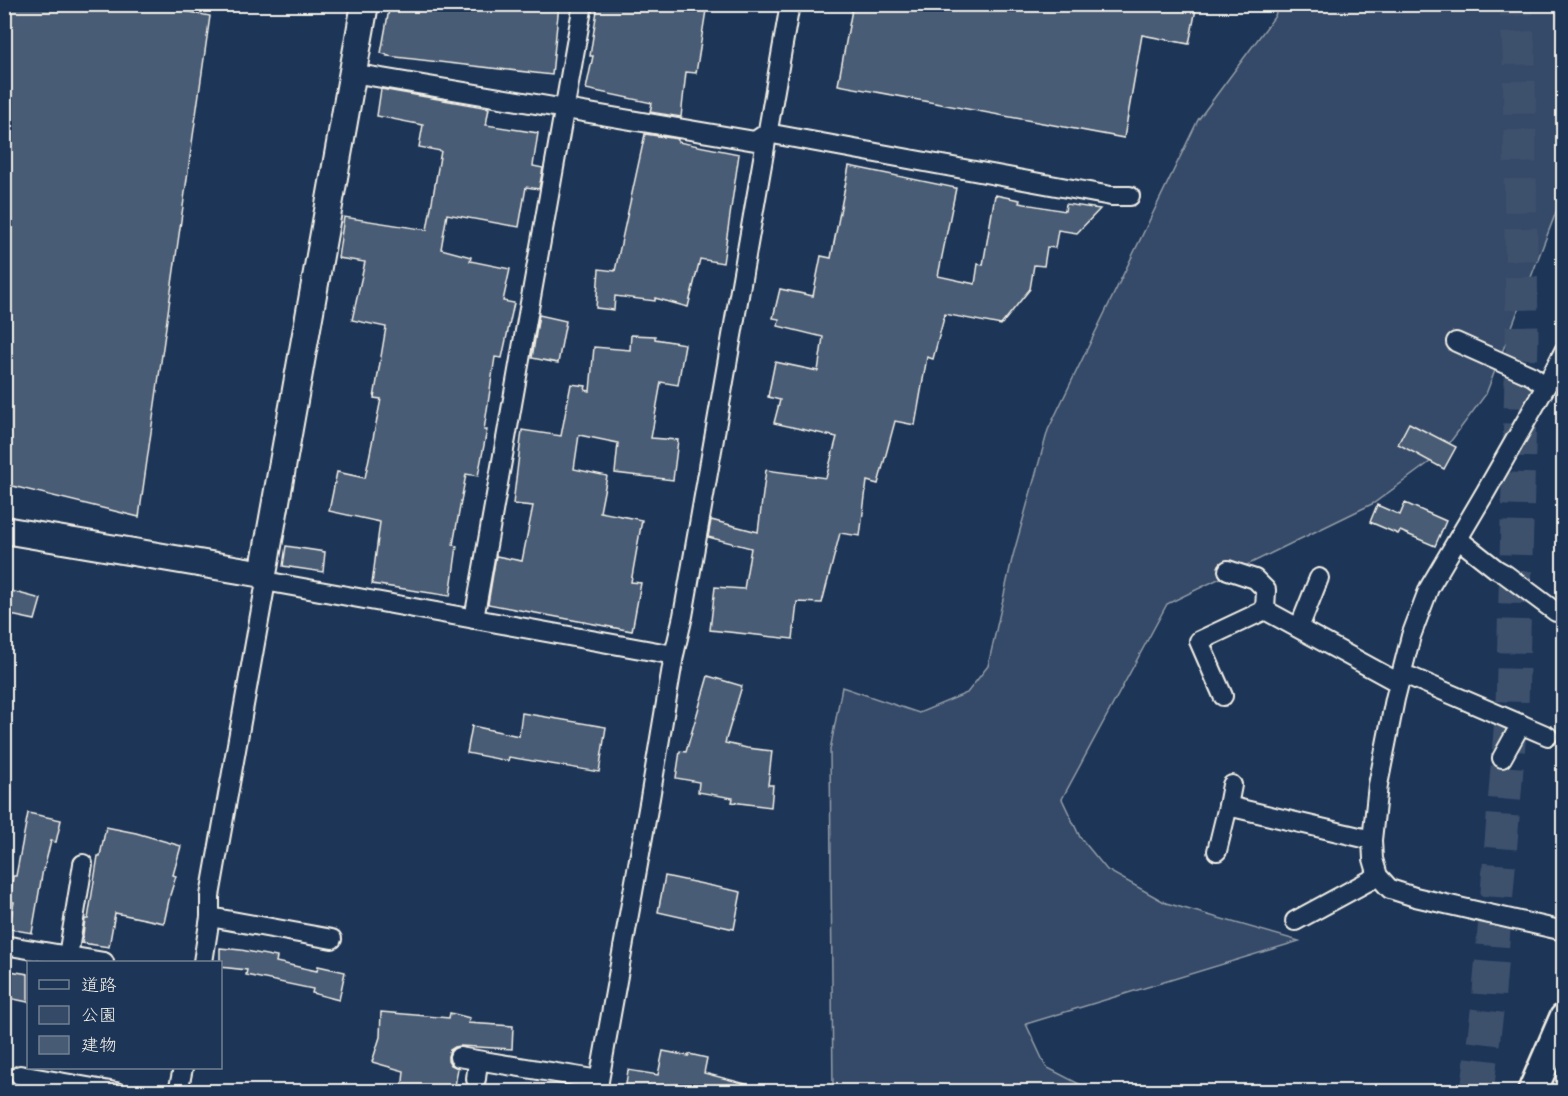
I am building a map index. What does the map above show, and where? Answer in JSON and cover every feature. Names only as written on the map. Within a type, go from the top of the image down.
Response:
[{"type":"main road","points":[[1532,1092],[1563,1018]]},
{"type":"street","points":[[203,961],[210,917],[210,896],[265,587],[263,574],[365,4]]},
{"type":"street","points":[[474,619],[583,4]]},
{"type":"street","points":[[459,1058],[598,1086],[790,4]]},
{"type":"street","points":[[352,73],[755,141],[767,133],[1111,196],[1130,196]]},
{"type":"street","points":[[1456,342],[1532,376],[1546,386]]},
{"type":"street","points":[[1563,351],[1546,386],[1429,588],[1411,636],[1400,679],[1378,785],[1372,840],[1373,860],[1378,876],[1390,889],[1415,897],[1563,931]]},
{"type":"street","points":[[4,530],[263,574],[270,582],[674,655]]},
{"type":"street","points":[[1458,539],[1556,612]]},
{"type":"street","points":[[1228,570],[1255,579],[1266,590],[1265,610]]},
{"type":"street","points":[[1299,628],[1319,578]]},
{"type":"street","points":[[1223,696],[1195,633],[1265,610],[1400,679],[1411,677],[1548,736]]},
{"type":"street","points":[[1502,758],[1521,724]]},
{"type":"street","points":[[1217,851],[1232,786]]},
{"type":"street","points":[[1228,806],[1372,840]]},
{"type":"street","points":[[68,956],[83,864]]},
{"type":"street","points":[[1295,921],[1378,876]]},
{"type":"street","points":[[210,917],[332,939]]},
{"type":"street","points":[[4,945],[94,961]]},
{"type":"street","points":[[476,1079],[478,1060]]},
{"type":"street","points":[[178,1092],[183,1069]]},
{"type":"street","points":[[20,1076],[46,1086],[116,1092]]},
{"type":"green space","points":[[1278,5],[1563,5],[1563,194],[1486,394],[1442,453],[1374,503],[1167,604],[1062,799],[1080,837],[1107,870],[1166,903],[1299,941],[1026,1024],[1046,1067],[1089,1089],[1088,1091],[833,1092],[830,750],[842,687],[919,713],[967,693],[988,666],[1012,559],[1048,430],[1198,120],[1275,16]]},
{"type":"building","points":[[4,4],[150,4],[210,16],[139,517],[4,484]]},
{"type":"building","points":[[390,4],[559,4],[552,75],[387,56],[381,53]]},
{"type":"building","points":[[598,4],[707,4],[696,73],[686,72],[681,117],[650,112],[652,103],[586,89],[593,56],[590,56]]},
{"type":"building","points":[[853,4],[1197,4],[1189,44],[1142,35],[1124,138],[838,85]]},
{"type":"building","points":[[381,89],[489,108],[486,125],[538,133],[533,166],[543,168],[539,189],[526,187],[519,227],[447,214],[441,249],[471,257],[470,261],[510,269],[503,301],[514,303],[502,358],[495,357],[484,430],[487,430],[478,476],[466,474],[453,545],[457,546],[450,596],[372,584],[380,522],[329,511],[337,472],[365,478],[381,399],[374,398],[386,327],[352,320],[365,262],[338,258],[344,217],[427,230],[441,151],[419,147],[423,125],[377,116]]},
{"type":"building","points":[[645,134],[678,139],[678,142],[739,154],[723,263],[700,259],[688,307],[655,298],[655,301],[615,296],[614,310],[596,308],[599,269],[615,271]]},
{"type":"building","points":[[849,166],[956,188],[938,276],[975,284],[978,264],[983,265],[995,195],[1020,200],[1019,203],[1065,211],[1066,204],[1100,209],[1077,233],[1058,230],[1055,248],[1047,247],[1044,266],[1034,265],[1030,289],[1001,325],[945,314],[933,359],[927,357],[915,425],[895,421],[878,484],[867,481],[860,536],[840,533],[822,603],[797,602],[793,639],[710,630],[715,587],[744,589],[751,548],[708,537],[711,520],[758,532],[766,470],[826,478],[837,437],[774,423],[780,400],[768,397],[775,362],[818,371],[823,337],[778,326],[779,319],[773,318],[780,289],[813,296],[821,256],[831,258]]},
{"type":"building","points":[[539,315],[566,321],[558,363],[532,358]]},
{"type":"building","points":[[631,335],[655,336],[655,339],[685,344],[678,385],[661,382],[651,438],[678,440],[673,480],[615,473],[618,443],[579,435],[574,469],[607,476],[600,512],[642,520],[631,582],[641,583],[632,631],[488,604],[496,556],[522,561],[533,506],[513,504],[522,430],[561,436],[571,384],[586,386],[585,390],[590,391],[594,347],[630,350]]},
{"type":"building","points":[[1409,423],[1456,447],[1444,469],[1398,444]]},
{"type":"building","points":[[1405,503],[1446,521],[1435,546],[1400,531],[1398,534],[1370,522],[1377,505],[1400,515]]},
{"type":"building","points":[[286,546],[325,552],[323,572],[283,566]]},
{"type":"building","points":[[11,591],[41,599],[35,620],[6,614]]},
{"type":"building","points":[[708,676],[742,686],[725,743],[772,751],[768,785],[773,785],[771,807],[732,802],[733,798],[698,792],[699,782],[676,778],[680,751],[686,752]]},
{"type":"building","points":[[522,713],[606,727],[599,772],[509,757],[508,761],[467,753],[472,726],[519,736]]},
{"type":"building","points":[[28,813],[61,820],[56,842],[51,841],[43,869],[32,933],[9,929],[14,902],[10,901],[13,876],[16,876]]},
{"type":"building","points":[[106,827],[181,846],[164,923],[115,913],[109,947],[82,943],[98,856],[100,856]]},
{"type":"building","points":[[665,876],[741,892],[734,929],[658,912]]},
{"type":"building","points":[[220,948],[277,957],[276,962],[317,971],[318,966],[345,972],[339,1000],[312,993],[313,989],[246,975],[247,970],[222,967],[222,961],[220,961]]},
{"type":"building","points":[[4,970],[27,974],[27,1002],[4,997]]},
{"type":"building","points":[[381,1012],[449,1018],[450,1013],[470,1018],[468,1023],[513,1026],[512,1049],[455,1047],[450,1050],[448,1056],[451,1065],[458,1068],[454,1092],[402,1092],[404,1071],[372,1062],[380,1037]]},
{"type":"building","points":[[663,1051],[707,1058],[704,1073],[750,1085],[749,1092],[625,1092],[628,1070],[658,1075]]},
{"type":"tunnel","points":[[1477,1092],[1488,1004],[1512,706],[1522,340],[1519,55],[1516,4]]}]
